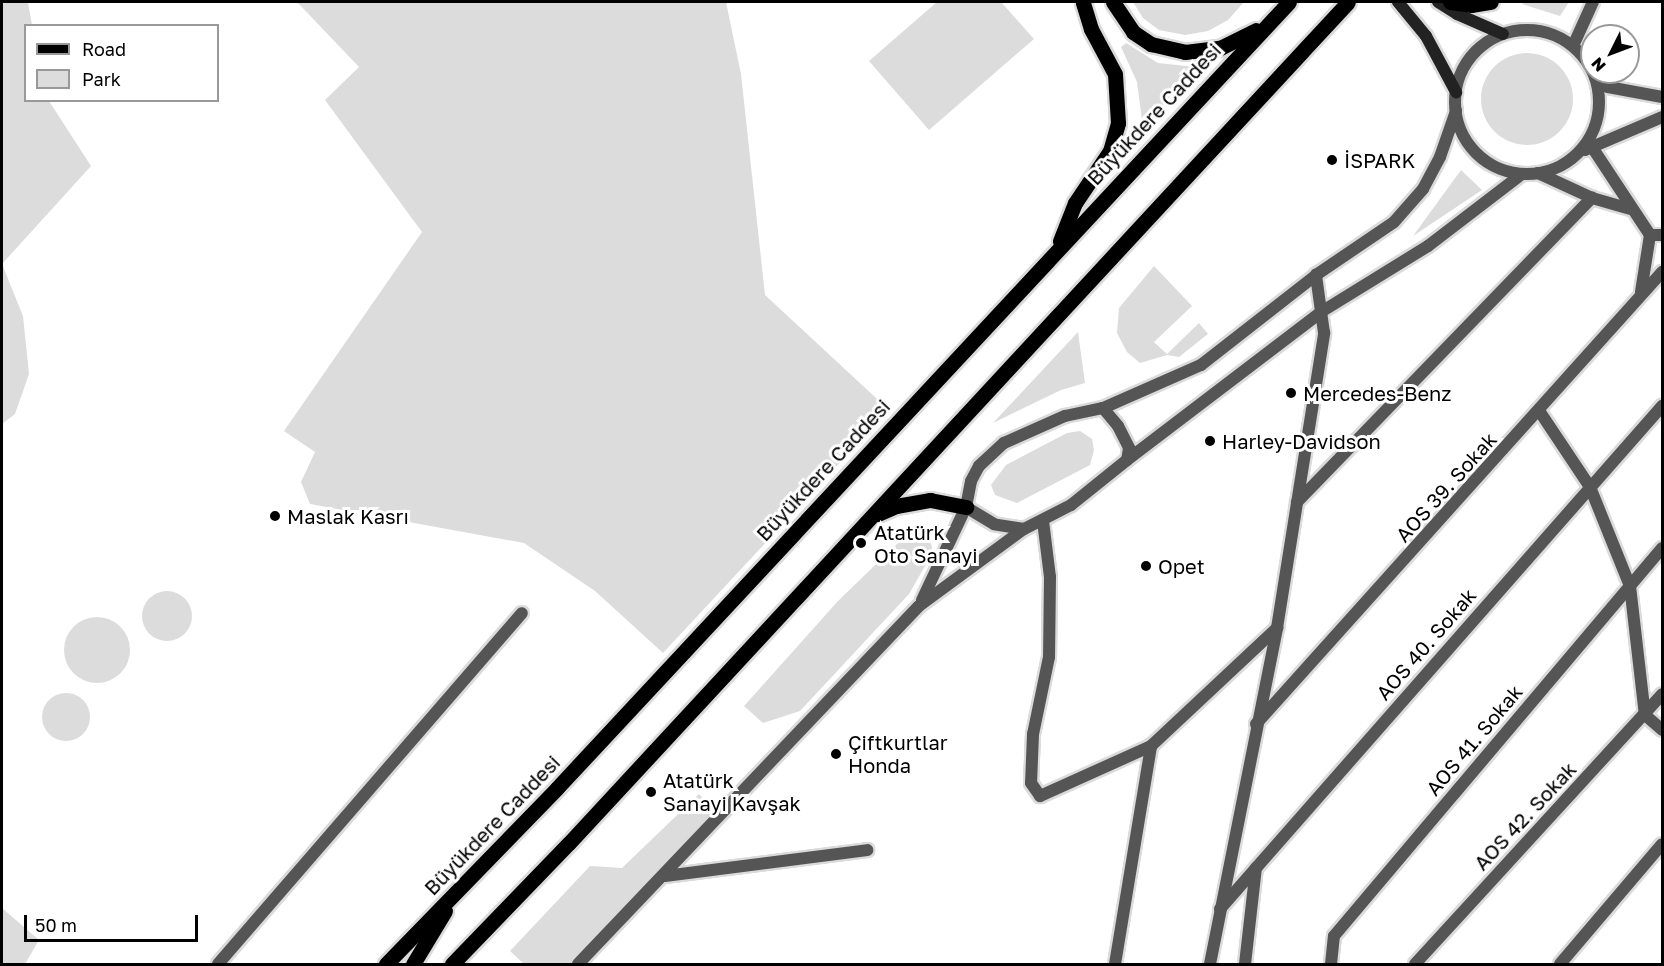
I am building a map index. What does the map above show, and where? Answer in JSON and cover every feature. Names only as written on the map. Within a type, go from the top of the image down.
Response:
[{"type":"main road","points":[[1056,249],[1075,203],[1110,151],[1118,123],[1115,74],[1091,29],[1083,2]]},
{"type":"main road","points":[[1113,2],[1133,32],[1151,44],[1185,52],[1220,48],[1249,35],[1284,6]]},
{"type":"main road","points":[[452,964],[872,516],[1348,2]]},
{"type":"main road","points":[[1450,2],[1491,2]]},
{"type":"main road","name":"Büyükdere Caddesi","points":[[386,964],[450,900],[1284,6]]},
{"type":"main road","points":[[872,516],[896,506],[930,500],[966,507]]},
{"type":"main road","points":[[413,964],[450,900]]},
{"type":"street","points":[[1398,2],[1426,36],[1456,92]]},
{"type":"street","points":[[1438,2],[1503,34]]},
{"type":"street","points":[[1573,46],[1593,2]]},
{"type":"street","points":[[919,606],[948,551],[966,507],[971,481],[979,465],[1004,443],[1065,416],[1103,408],[1201,365],[1316,275],[1394,222],[1423,189],[1440,157],[1456,111],[1456,92],[1471,56],[1503,34],[1539,31],[1573,46],[1580,56]]},
{"type":"street","points":[[1586,149],[1598,116],[1596,84]]},
{"type":"street","points":[[1604,84],[1608,87],[1662,97]]},
{"type":"street","points":[[1456,111],[1471,147],[1503,170],[1522,174],[1538,173],[1561,166],[1586,149],[1662,117]]},
{"type":"street","points":[[1586,149],[1630,209],[1656,235],[1641,292]]},
{"type":"street","points":[[1538,173],[1592,198],[1630,209]]},
{"type":"street","points":[[578,964],[665,876],[919,606],[1024,529],[1071,505],[1321,312],[1428,246],[1522,174]]},
{"type":"street","points":[[1297,502],[1592,198]]},
{"type":"street","name":"AOS 39. Sokak","points":[[1256,725],[1540,412],[1641,292],[1662,272]]},
{"type":"street","points":[[1210,964],[1277,628],[1324,333],[1316,275]]},
{"type":"street","name":"AOS 40. Sokak","points":[[1219,910],[1662,406]]},
{"type":"street","points":[[1103,408],[1118,426],[1129,448],[1127,460]]},
{"type":"street","points":[[1540,412],[1590,487],[1630,586],[1645,715],[1662,730]]},
{"type":"street","points":[[966,507],[994,524],[1024,529]]},
{"type":"street","points":[[1043,521],[1050,577],[1049,657],[1033,734],[1031,783],[1040,796],[1151,746],[1277,628]]},
{"type":"street","name":"AOS 41. Sokak","points":[[1331,964],[1334,936],[1662,548]]},
{"type":"street","points":[[218,964],[522,613]]},
{"type":"street","name":"AOS 42. Sokak","points":[[1415,964],[1662,694]]},
{"type":"street","points":[[1115,964],[1151,746]]},
{"type":"street","points":[[1560,964],[1662,844]]},
{"type":"street","points":[[665,876],[867,850]]},
{"type":"street","points":[[1245,964],[1256,868]]},
{"type":"green space","points":[[2,2],[28,2],[32,24],[24,24],[24,102],[50,102],[91,166],[2,264]]},
{"type":"green space","points":[[297,2],[726,2],[741,74],[765,295],[889,410],[663,653],[595,591],[524,543],[310,504],[301,482],[315,452],[284,431],[422,232],[325,100],[359,67]]},
{"type":"green space","points":[[937,2],[1001,2],[1034,39],[929,130],[869,61]]},
{"type":"green space","points":[[1133,2],[1244,2],[1228,20],[1208,31],[1185,35],[1159,30],[1143,18]]},
{"type":"green space","points":[[1526,2],[1569,2],[1560,16],[1522,4]]},
{"type":"green space","points":[[1126,43],[1158,63],[1196,67],[1143,128],[1137,82],[1121,47]]},
{"type":"green space","points":[[1527,53],[1545,56],[1560,66],[1570,81],[1573,99],[1570,117],[1560,132],[1545,142],[1527,145],[1509,142],[1494,132],[1484,117],[1481,99],[1484,81],[1494,66],[1509,56]]},
{"type":"green space","points":[[1461,170],[1482,190],[1413,236]]},
{"type":"green space","points":[[2,264],[23,316],[29,374],[15,414],[2,424]]},
{"type":"green space","points":[[1154,266],[1192,306],[1154,342],[1167,354],[1199,323],[1208,334],[1179,357],[1167,355],[1140,363],[1127,352],[1117,333],[1119,308]]},
{"type":"green space","points":[[1078,332],[1085,383],[1061,390],[993,423]]},
{"type":"green space","points":[[1080,431],[1092,439],[1094,450],[1090,465],[1017,503],[995,495],[991,485],[1006,465],[1067,433]]},
{"type":"green space","points":[[917,533],[930,539],[933,552],[909,594],[800,711],[763,723],[744,706],[838,601],[900,541]]},
{"type":"green space","points":[[162,591],[172,591],[185,598],[192,611],[192,621],[185,634],[172,641],[162,641],[153,637],[146,630],[142,621],[142,611],[146,602],[153,595]]},
{"type":"green space","points":[[97,617],[109,620],[120,627],[127,638],[130,650],[127,662],[120,673],[109,680],[97,683],[85,680],[74,673],[67,662],[64,650],[67,638],[74,627],[85,620]]},
{"type":"green space","points":[[66,693],[83,700],[90,717],[83,734],[66,741],[49,734],[42,717],[49,700]]},
{"type":"green space","points":[[699,794],[717,814],[569,964],[524,964],[510,951],[590,866],[622,868]]},
{"type":"green space","points":[[2,908],[39,940],[25,964],[2,964]]},
{"type":"place","name":"İSPARK","points":[[1332,160]]},
{"type":"place","name":"Mercedes-Benz","points":[[1291,393]]},
{"type":"place","name":"Harley-Davidson","points":[[1210,441]]},
{"type":"place","name":"Maslak Kasrı","points":[[275,516]]},
{"type":"place","name":"Atatürk Oto Sanayi","points":[[861,543]]},
{"type":"place","name":"Opet","points":[[1146,566]]},
{"type":"place","name":"Çiftkurtlar Honda","points":[[836,754]]},
{"type":"place","name":"Atatürk Sanayi Kavşak","points":[[651,792]]}]
